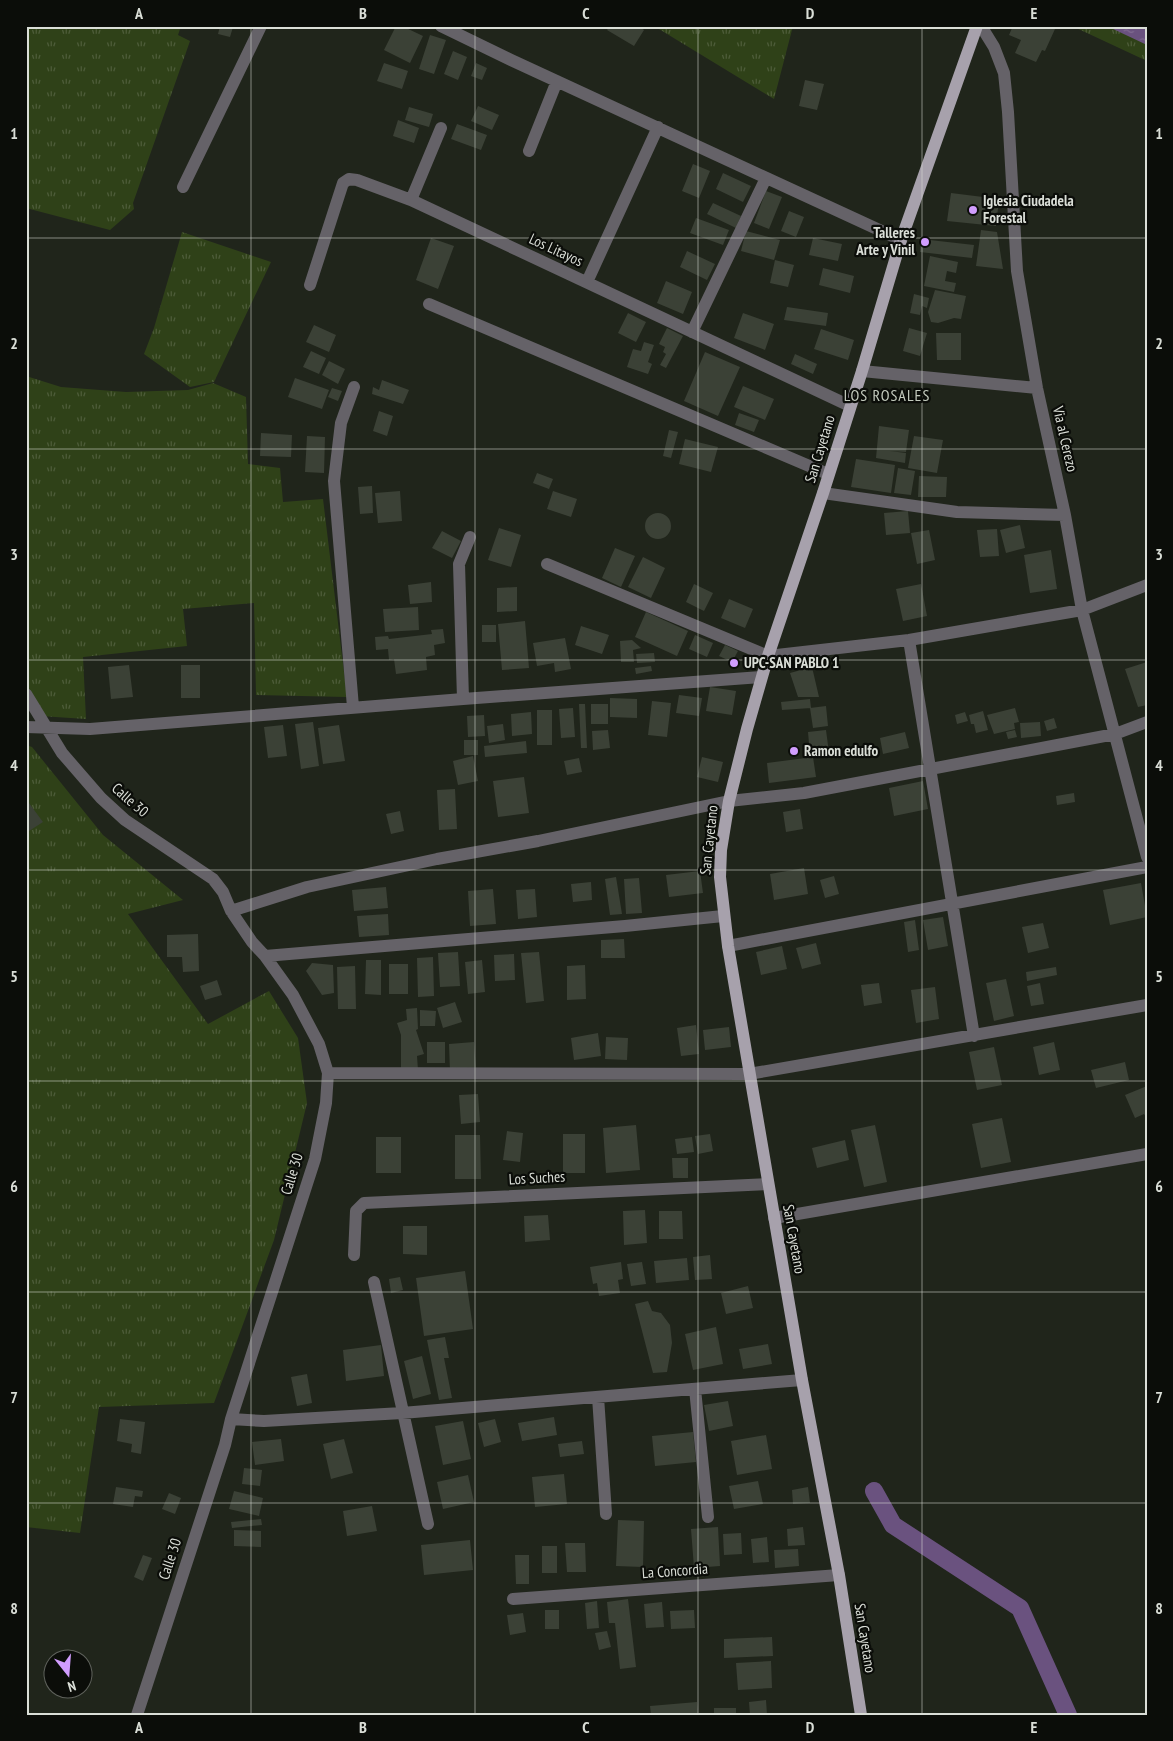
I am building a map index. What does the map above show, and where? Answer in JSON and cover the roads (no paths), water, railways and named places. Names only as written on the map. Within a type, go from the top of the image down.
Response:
[{"type":"main road","name":"San Cayetano","points":[[861,1715],[839,1575],[802,1380],[723,916],[720,877],[721,850],[729,801],[761,677],[823,493],[901,240],[977,26]]},
{"type":"street","points":[[183,187],[261,26]]},
{"type":"street","points":[[441,26],[901,240]]},
{"type":"street","name":"Via al Cerezo","points":[[981,26],[994,47],[1004,73],[1017,270],[1037,388],[1065,515],[1082,610],[1147,857]]},
{"type":"street","points":[[528,151],[557,81]]},
{"type":"street","points":[[587,282],[658,127]]},
{"type":"street","points":[[411,200],[442,128]]},
{"type":"street","points":[[692,332],[766,178]]},
{"type":"street","name":"Los Litayos","points":[[310,285],[344,183],[349,179],[357,180],[411,200],[850,406]]},
{"type":"street","points":[[429,304],[828,474]]},
{"type":"street","points":[[862,371],[1037,388]]},
{"type":"street","points":[[353,707],[334,482],[341,423],[354,387]]},
{"type":"street","points":[[823,493],[957,512],[1065,515]]},
{"type":"street","points":[[463,699],[459,564],[470,537]]},
{"type":"street","points":[[547,564],[768,656],[909,640],[1082,610],[1147,586]]},
{"type":"street","points":[[909,640],[929,769],[954,904],[974,1036]]},
{"type":"street","points":[[26,727],[90,729],[353,707],[761,677]]},
{"type":"street","name":"Calle 30","points":[[26,694],[44,728],[62,753],[101,798],[125,820],[213,878],[223,892],[231,911],[252,942],[266,956],[293,995],[319,1044],[328,1073],[326,1102],[314,1159],[231,1418],[222,1454],[137,1715]]},
{"type":"street","points":[[231,911],[307,887],[385,870],[538,841],[729,801],[804,793],[1115,734],[1147,722]]},
{"type":"street","points":[[728,946],[1147,866]]},
{"type":"street","points":[[266,956],[626,926],[723,916]]},
{"type":"street","points":[[328,1073],[749,1074],[1147,1005]]},
{"type":"street","points":[[774,1218],[1147,1154]]},
{"type":"street","name":"Los Suches","points":[[354,1255],[356,1211],[364,1203],[768,1184]]},
{"type":"street","points":[[374,1282],[428,1524]]},
{"type":"street","points":[[231,1418],[264,1421],[402,1413],[802,1380]]},
{"type":"street","points":[[695,1389],[708,1517]]},
{"type":"street","points":[[598,1397],[606,1514]]},
{"type":"street","name":"La Concordia","points":[[513,1599],[839,1575]]},
{"type":"water","points":[[1147,26],[1147,45],[1109,27]]},
{"type":"waterway","points":[[874,1491],[893,1525],[1020,1608],[1068,1715]]},
{"type":"place","name":"Iglesia Ciudadela Forestal","points":[[973,210]]},
{"type":"place","name":"Talleres Arte y Vinil","points":[[925,242]]},
{"type":"place","name":"UPC-SAN PABLO 1","points":[[734,663]]},
{"type":"place","name":"Ramon edulfo","points":[[794,751]]},
{"type":"district","name":"LOS ROSALES","points":[[887,395]]}]
